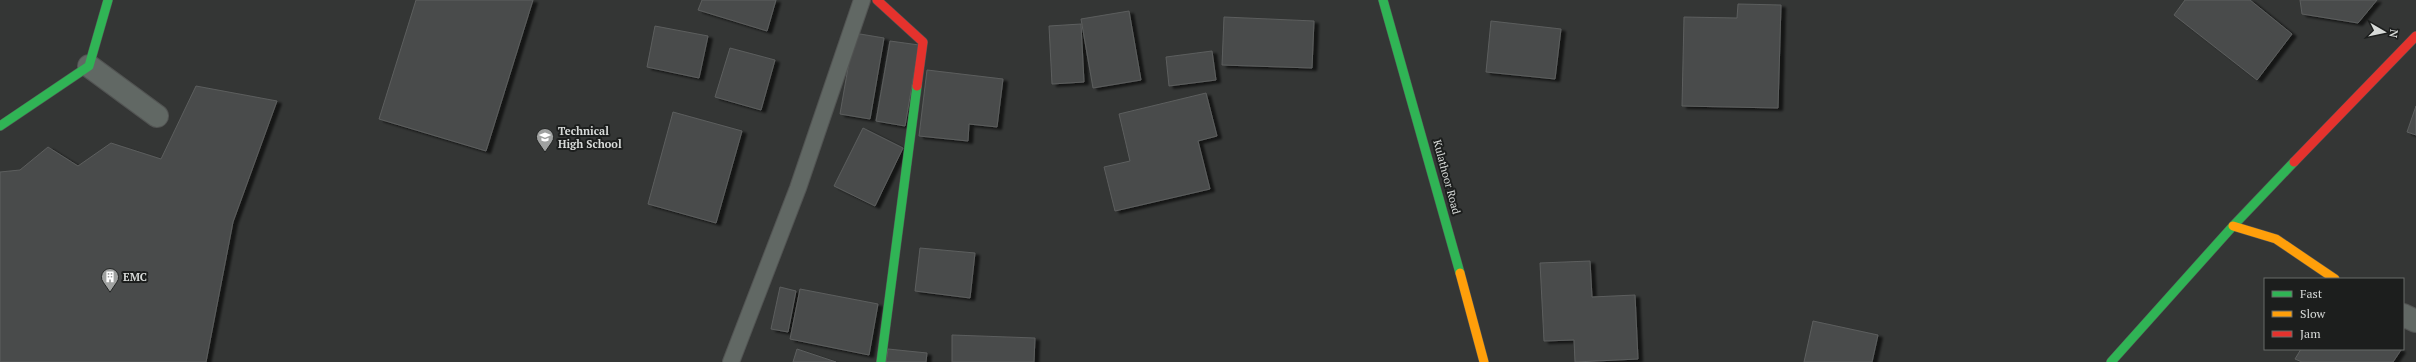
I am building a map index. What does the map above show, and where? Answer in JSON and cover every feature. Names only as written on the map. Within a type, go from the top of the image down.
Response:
[{"type":"main road","points":[[0,126],[89,66],[108,0]]},
{"type":"main road","points":[[877,0],[923,42],[881,362]]},
{"type":"main road","name":"Kulathoor Road","points":[[1383,0],[1427,150],[1484,362]]},
{"type":"main road","points":[[2111,362],[2233,226],[2416,36]]},
{"type":"main road","points":[[2233,226],[2276,239],[2334,278]]},
{"type":"street","points":[[89,66],[157,116]]},
{"type":"street","points":[[2404,315],[2416,321]]},
{"type":"lane","points":[[731,362],[798,188],[862,0]]},
{"type":"building","points":[[416,0],[533,0],[486,151],[379,119]]},
{"type":"building","points":[[702,0],[776,0],[767,31],[698,10]]},
{"type":"building","points":[[2185,0],[2250,0],[2292,34],[2257,80],[2174,15]]},
{"type":"building","points":[[2300,0],[2377,0],[2358,23],[2302,14]]},
{"type":"building","points":[[1738,4],[1781,5],[1778,108],[1682,106],[1684,17],[1737,18]]},
{"type":"building","points":[[1129,11],[1141,80],[1093,88],[1081,19]]},
{"type":"building","points":[[1224,17],[1314,21],[1312,68],[1222,65]]},
{"type":"building","points":[[1491,21],[1561,29],[1555,79],[1486,72]]},
{"type":"building","points":[[1081,24],[1084,82],[1052,84],[1049,26]]},
{"type":"building","points":[[655,26],[708,36],[699,78],[647,67]]},
{"type":"building","points":[[854,33],[884,38],[870,119],[840,114]]},
{"type":"building","points":[[890,41],[919,45],[905,126],[876,121]]},
{"type":"building","points":[[730,48],[775,60],[761,110],[715,97]]},
{"type":"building","points":[[1212,51],[1216,80],[1169,86],[1166,57]]},
{"type":"building","points":[[927,70],[1003,79],[997,127],[969,124],[968,141],[919,136]]},
{"type":"building","name":"EMC","points":[[196,86],[277,101],[233,222],[206,362],[0,362],[0,172],[20,170],[48,147],[78,166],[111,143],[161,159]]},
{"type":"building","points":[[1206,93],[1217,136],[1198,141],[1210,189],[1115,211],[1104,167],[1130,161],[1119,114]]},
{"type":"building","points":[[2416,106],[2416,135],[2407,132]]},
{"type":"building","points":[[673,112],[742,131],[716,223],[648,204]]},
{"type":"building","points":[[863,128],[903,148],[875,206],[834,186]]},
{"type":"building","points":[[920,248],[975,253],[970,298],[915,291]]},
{"type":"building","points":[[1590,261],[1592,297],[1635,295],[1638,359],[1575,362],[1574,340],[1544,341],[1540,263]]},
{"type":"building","points":[[780,287],[796,291],[788,332],[771,329]]},
{"type":"building","points":[[800,289],[878,304],[869,355],[790,339]]},
{"type":"building","points":[[1813,321],[1878,335],[1872,362],[1804,362]]},
{"type":"building","points":[[952,335],[1035,338],[1034,362],[952,362]]},
{"type":"building","points":[[797,349],[836,362],[793,362]]},
{"type":"building","points":[[888,349],[927,353],[926,362],[886,362]]},
{"type":"building","points":[[2300,350],[2401,350],[2393,362],[2302,362],[2295,359]]},
{"type":"traffic: fast","points":[[0,126],[89,66],[108,0]]},
{"type":"traffic: fast","points":[[1383,0],[1460,273]]},
{"type":"traffic: fast","points":[[881,362],[917,86]]},
{"type":"traffic: fast","points":[[2111,362],[2233,226],[2294,162]]},
{"type":"traffic: slow","points":[[2233,226],[2276,239],[2334,278]]},
{"type":"traffic: slow","points":[[1460,273],[1484,362]]},
{"type":"traffic: jam","points":[[877,0],[923,42],[917,86]]},
{"type":"traffic: jam","points":[[2294,162],[2416,36]]},
{"type":"place","name":"Technical High School","points":[[545,152]]},
{"type":"place","name":"EMC","points":[[110,292]]}]
